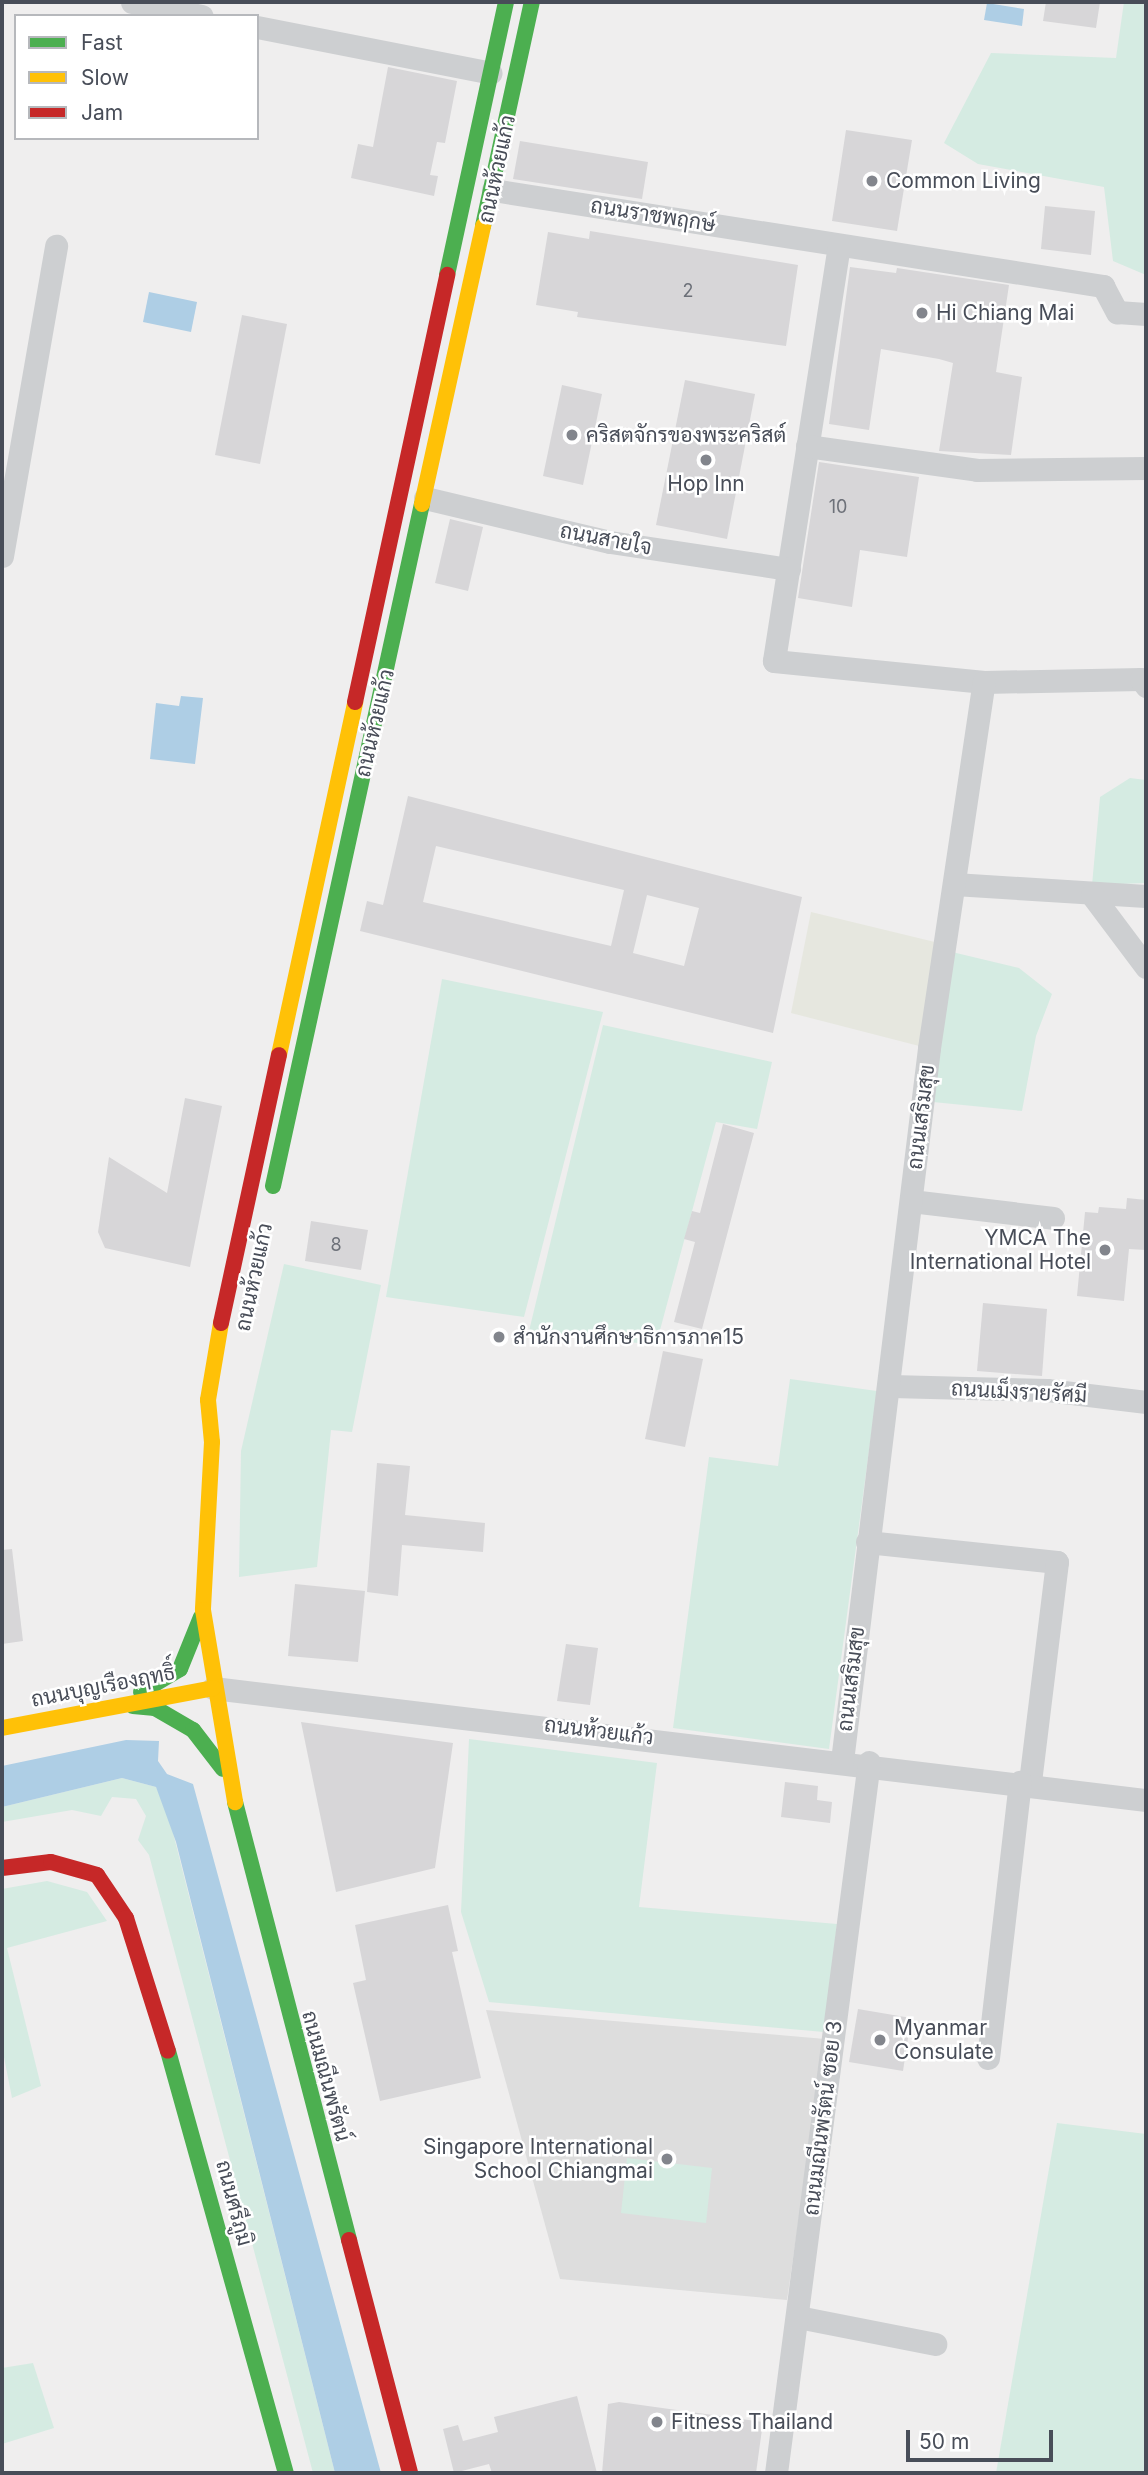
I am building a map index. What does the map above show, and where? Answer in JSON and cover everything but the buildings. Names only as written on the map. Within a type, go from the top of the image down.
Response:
[{"type":"main road","name":"ถนนห้วยแก้ว","points":[[213,1688],[203,1611],[202,1553],[212,1442],[208,1400],[224,1309],[506,2]]},
{"type":"main road","name":"ถนนห้วยแก้ว","points":[[269,1205],[532,2]]},
{"type":"main road","name":"ถนนราชพฤกษ์","points":[[468,184],[493,190]]},
{"type":"main road","name":"ถนนห้วยแก้ว","points":[[212,1442],[228,1404]]},
{"type":"main road","points":[[114,1704],[170,1680],[187,1658],[203,1611]]},
{"type":"main road","name":"ถนนบุญเรืองฤทธิ์","points":[[2,1728],[114,1704],[213,1688]]},
{"type":"main road","name":"ถนนมณีนพรัตน์","points":[[213,1688],[229,1780],[410,2473]]},
{"type":"main road","points":[[114,1704],[174,1716],[209,1745],[229,1780]]},
{"type":"main road","name":"ถนนศรีภูมิ","points":[[2,1868],[51,1863],[97,1875],[114,1895],[137,1946],[286,2473]]},
{"type":"street","points":[[132,2],[192,14]]},
{"type":"street","points":[[259,27],[491,73]]},
{"type":"street","name":"ถนนราชพฤกษ์","points":[[493,190],[1103,286],[1117,312],[1146,314]]},
{"type":"street","points":[[839,245],[775,661],[984,682],[1141,679],[1146,686]]},
{"type":"street","points":[[2,556],[56,246]]},
{"type":"street","points":[[807,446],[977,470],[1146,468]]},
{"type":"street","name":"ถนนสายใจ","points":[[425,498],[610,542],[789,569]]},
{"type":"street","name":"ถนนเสริมสุข","points":[[842,1761],[867,1542],[891,1387],[911,1201],[984,682]]},
{"type":"street","points":[[954,884],[1092,895],[1146,896]]},
{"type":"street","points":[[1092,895],[1146,967]]},
{"type":"street","points":[[911,1201],[1054,1218]]},
{"type":"street","name":"ถนนเม็งรายรัศมี","points":[[891,1387],[1047,1390],[1146,1402]]},
{"type":"street","points":[[867,1542],[1057,1562],[988,2058]]},
{"type":"street","name":"ถนนห้วยแก้ว","points":[[213,1688],[869,1762],[1146,1800]]},
{"type":"street","name":"ถนนมณีนพรัตน์ ซอย 3","points":[[776,2473],[869,1762]]},
{"type":"street","points":[[798,2317],[934,2344]]},
{"type":"shaded area","points":[[811,912],[943,944],[927,1048],[791,1013]]},
{"type":"shaded area","name":"Singapore International School Chiangmai","points":[[486,2010],[825,2039],[787,2300],[560,2279]]},
{"type":"green space","points":[[1124,2],[1146,2],[1146,275],[1113,261],[1104,187],[978,164],[944,143],[991,53],[1116,58]]},
{"type":"green space","points":[[1130,778],[1146,780],[1146,883],[1092,885],[1100,797]]},
{"type":"green space","points":[[952,952],[1019,968],[1052,994],[1036,1036],[1022,1111],[933,1102]]},
{"type":"green space","points":[[442,979],[603,1012],[524,1317],[386,1297]]},
{"type":"green space","points":[[603,1025],[772,1062],[757,1129],[716,1122],[656,1345],[529,1331]]},
{"type":"green space","points":[[284,1264],[381,1285],[352,1432],[331,1430],[317,1567],[239,1577],[241,1451]]},
{"type":"green space","points":[[790,1379],[877,1391],[829,1749],[673,1728],[709,1457],[778,1466]]},
{"type":"green space","points":[[469,1739],[657,1763],[639,1907],[837,1924],[824,2032],[489,2002],[461,1912]]},
{"type":"green space","points":[[122,1778],[156,1787],[167,1809],[335,2473],[313,2473],[149,1855],[138,1840],[146,1816],[136,1799],[112,1797],[101,1816],[72,1810],[2,1822],[2,1807]]},
{"type":"green space","points":[[47,1881],[87,1892],[107,1921],[7,1948],[41,2086],[12,2098],[2,2047],[2,1889]]},
{"type":"green space","points":[[1057,2123],[1146,2134],[1146,2473],[996,2473]]},
{"type":"green space","points":[[627,2158],[712,2168],[706,2223],[621,2213]]},
{"type":"green space","points":[[33,2363],[54,2428],[2,2444],[2,2368]]},
{"type":"water","points":[[987,3],[1024,9],[1022,26],[984,20]]},
{"type":"water","points":[[149,292],[197,302],[191,332],[143,322]]},
{"type":"water","points":[[181,696],[203,698],[195,764],[150,759],[156,703],[179,706]]},
{"type":"water","points":[[126,1740],[159,1741],[158,1761],[167,1774],[193,1784],[381,2473],[335,2473],[176,1842],[156,1787],[122,1778],[2,1807],[2,1766]]},
{"type":"traffic: fast","points":[[447,275],[506,2]]},
{"type":"traffic: fast","points":[[483,226],[532,2]]},
{"type":"traffic: fast","points":[[273,1186],[422,504]]},
{"type":"traffic: fast","points":[[141,1692],[180,1669],[201,1617]]},
{"type":"traffic: fast","points":[[133,1706],[155,1708],[193,1730],[223,1769]]},
{"type":"traffic: fast","points":[[235,1802],[349,2240]]},
{"type":"traffic: fast","points":[[168,2051],[286,2473]]},
{"type":"traffic: slow","points":[[422,504],[483,226]]},
{"type":"traffic: slow","points":[[279,1055],[355,702]]},
{"type":"traffic: slow","points":[[221,1323],[208,1400],[212,1442],[203,1610],[235,1802]]},
{"type":"traffic: slow","points":[[2,1728],[213,1688]]},
{"type":"traffic: jam","points":[[355,702],[447,275]]},
{"type":"traffic: jam","points":[[221,1323],[279,1055]]},
{"type":"traffic: jam","points":[[2,1868],[51,1862],[97,1875],[126,1918],[168,2051]]},
{"type":"traffic: jam","points":[[349,2240],[410,2473]]},
{"type":"place","name":"Common Living","points":[[872,181]]},
{"type":"place","name":"Hi Chiang Mai","points":[[922,313]]},
{"type":"place","name":"คริสตจักรของพระคริสต์","points":[[572,435]]},
{"type":"place","name":"Hop Inn","points":[[706,460]]},
{"type":"place","name":"YMCA The International Hotel","points":[[1105,1250]]},
{"type":"place","name":"สำนักงานศึกษาธิการภาค15","points":[[499,1337]]},
{"type":"place","name":"Myanmar Consulate","points":[[880,2040]]},
{"type":"place","name":"Singapore International School Chiangmai","points":[[667,2159]]},
{"type":"place","name":"Fitness Thailand","points":[[657,2422]]}]
